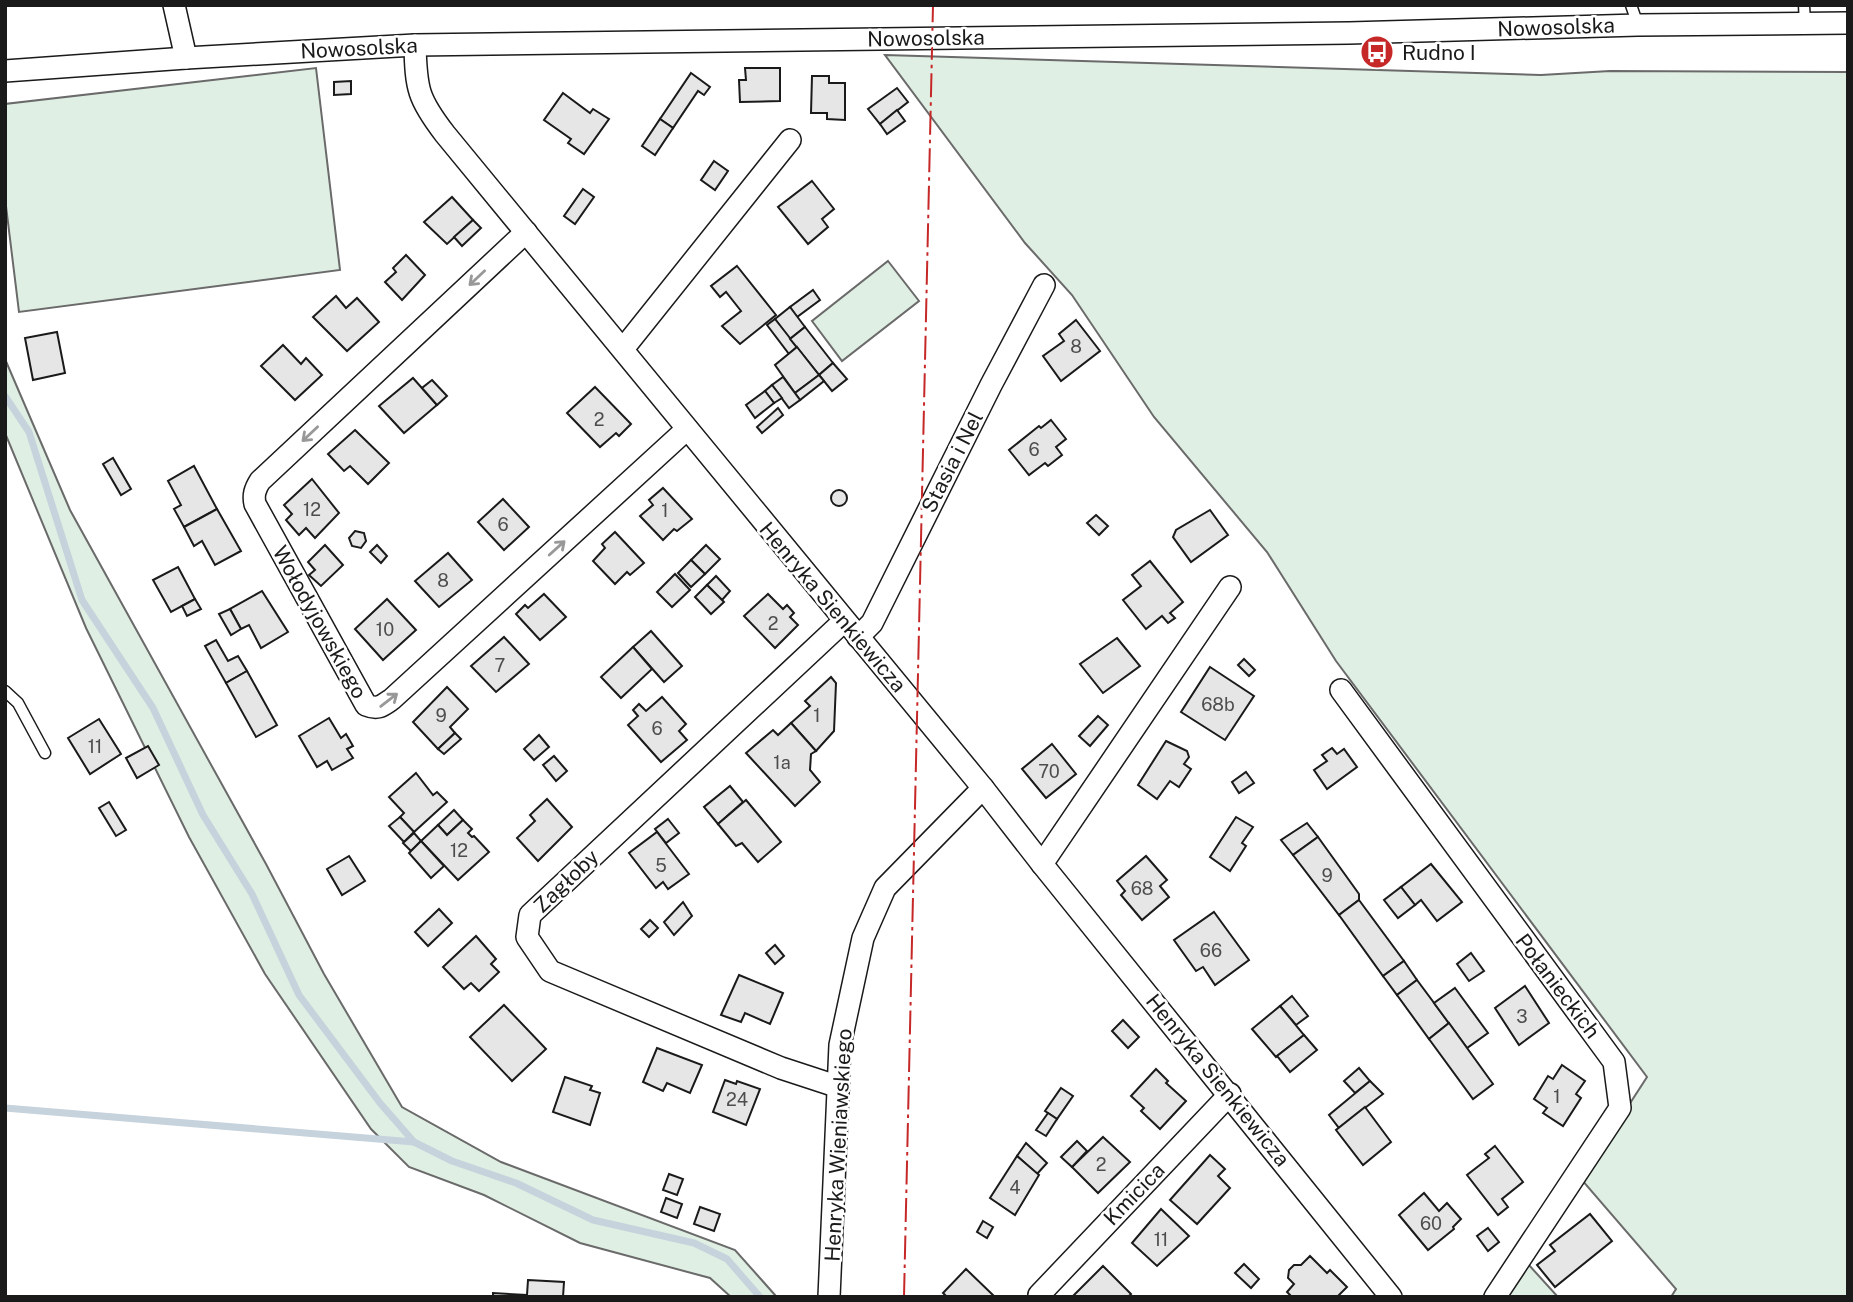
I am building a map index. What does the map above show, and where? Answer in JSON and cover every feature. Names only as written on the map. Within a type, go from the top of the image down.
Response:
[{"type":"street","points":[[174,5],[186,58]]},
{"type":"street","name":"Nowosolska","points":[[5,71],[415,45],[1349,33],[1635,15],[1805,14],[1848,23]]},
{"type":"street","name":"Henryka Sienkiewicza","points":[[415,45],[416,82],[429,113],[983,788],[1389,1296]]},
{"type":"street","points":[[623,349],[790,140]]},
{"type":"street","name":"Wołodyjowskiego","points":[[526,232],[260,481],[253,496],[366,705],[381,708],[392,699],[687,429]]},
{"type":"street","name":"Stasia i Nel","points":[[851,629],[872,623],[1044,285]]},
{"type":"street","points":[[1042,864],[1230,587]]},
{"type":"street","name":"Zagłoby","points":[[839,1087],[780,1068],[550,971],[527,937],[530,915],[851,629]]},
{"type":"street","name":"Połanieckich","points":[[1341,690],[1614,1062],[1620,1108],[1495,1297]]},
{"type":"street","name":"Henryka Wieniawskiego","points":[[830,1297],[840,1045],[863,938],[885,888],[983,788]]},
{"type":"street","name":"Kmicica","points":[[1039,1295],[1230,1094]]},
{"type":"lane","points":[[5,691],[18,702],[44,753]]},
{"type":"green space","points":[[885,55],[1541,75],[1610,71],[1848,72],[1848,1297],[1671,1297],[1676,1289],[1581,1179],[1647,1077],[1336,661],[1267,552],[1154,417],[1072,295],[1025,243]]},
{"type":"green space","points":[[316,68],[340,270],[19,312],[5,198],[5,104]]},
{"type":"green space","points":[[888,261],[919,301],[842,361],[812,321]]},
{"type":"green space","points":[[5,359],[70,510],[324,974],[402,1107],[501,1162],[735,1250],[774,1297],[731,1297],[710,1278],[580,1243],[484,1195],[409,1167],[371,1129],[265,974],[189,837],[86,628],[5,433]]},
{"type":"green space","points":[[1528,1264],[1558,1297],[1505,1297]]},
{"type":"building","points":[[745,68],[780,68],[780,101],[740,102],[739,80],[746,80]]},
{"type":"building","points":[[691,73],[710,87],[704,95],[698,91],[673,128],[660,119]]},
{"type":"building","points":[[812,76],[829,76],[829,83],[845,83],[845,120],[827,119],[827,113],[811,113]]},
{"type":"building","points":[[351,81],[351,94],[334,95],[334,82]]},
{"type":"building","points":[[897,88],[908,102],[880,124],[868,109]]},
{"type":"building","points":[[563,93],[590,113],[593,109],[609,119],[584,154],[568,143],[571,139],[544,120]]},
{"type":"building","points":[[897,110],[905,121],[887,134],[880,124]]},
{"type":"building","points":[[660,119],[673,128],[655,155],[642,146]]},
{"type":"building","points":[[714,161],[728,171],[715,190],[701,180]]},
{"type":"building","points":[[812,181],[834,209],[822,219],[828,227],[808,244],[778,207]]},
{"type":"building","points":[[583,189],[594,197],[575,224],[564,216]]},
{"type":"building","points":[[452,197],[473,220],[447,244],[424,222]]},
{"type":"building","points":[[473,220],[481,228],[462,246],[454,237]]},
{"type":"building","points":[[406,255],[425,275],[402,300],[385,282],[396,272],[393,268]]},
{"type":"building","points":[[737,266],[776,315],[740,344],[722,326],[741,311],[726,292],[720,297],[711,286]]},
{"type":"building","points":[[813,290],[820,300],[797,317],[790,307]]},
{"type":"building","points":[[336,296],[346,308],[357,298],[379,322],[347,351],[313,317]]},
{"type":"building","points":[[790,307],[805,327],[790,339],[775,319]]},
{"type":"building","points":[[775,319],[797,347],[789,354],[767,325]]},
{"type":"building","points":[[1076,320],[1100,351],[1061,381],[1043,356],[1064,341],[1059,334]]},
{"type":"building","points":[[805,327],[833,363],[819,375],[790,339]]},
{"type":"building","points":[[57,332],[65,373],[33,380],[25,338]]},
{"type":"building","points":[[283,345],[301,364],[306,358],[322,375],[295,400],[261,366]]},
{"type":"building","points":[[797,347],[819,375],[795,393],[775,365]]},
{"type":"building","points":[[833,363],[847,379],[832,391],[819,375]]},
{"type":"building","points":[[819,375],[824,381],[800,400],[795,393]]},
{"type":"building","points":[[783,377],[800,400],[789,408],[772,385]]},
{"type":"building","points":[[413,378],[437,405],[404,433],[379,406]]},
{"type":"building","points":[[432,380],[447,396],[437,405],[422,388]]},
{"type":"building","points":[[772,385],[782,398],[774,403],[765,391]]},
{"type":"building","points":[[595,387],[631,424],[619,436],[616,433],[600,447],[567,413]]},
{"type":"building","points":[[765,391],[774,403],[755,418],[746,405]]},
{"type":"building","points":[[778,408],[783,415],[762,433],[757,427]]},
{"type":"building","points":[[1051,420],[1066,439],[1056,447],[1062,455],[1048,466],[1045,463],[1029,475],[1009,450]]},
{"type":"building","points":[[355,430],[389,463],[368,484],[350,466],[344,471],[328,454]]},
{"type":"building","points":[[113,458],[131,489],[121,495],[103,464]]},
{"type":"building","points":[[194,466],[217,509],[184,527],[174,509],[181,505],[168,481]]},
{"type":"building","points":[[312,479],[339,513],[315,538],[306,528],[299,535],[286,520],[292,514],[284,505]]},
{"type":"building","points":[[663,488],[692,519],[677,531],[674,529],[663,540],[640,516],[653,505],[649,500]]},
{"type":"building","points":[[839,490],[845,492],[845,504],[839,506],[833,504],[831,498],[833,492]]},
{"type":"building","points":[[503,499],[529,527],[504,550],[478,522]]},
{"type":"building","points":[[217,509],[241,551],[215,565],[202,541],[194,546],[184,527]]},
{"type":"building","points":[[1210,510],[1228,535],[1191,562],[1173,537],[1176,530]]},
{"type":"building","points":[[1096,515],[1108,526],[1099,535],[1087,523]]},
{"type":"building","points":[[355,531],[364,533],[366,541],[361,548],[352,546],[349,538]]},
{"type":"building","points":[[615,532],[644,563],[630,575],[627,572],[615,584],[593,561],[605,548],[602,544]]},
{"type":"building","points":[[325,545],[343,565],[321,586],[309,575],[315,570],[308,562]]},
{"type":"building","points":[[377,545],[387,556],[381,563],[370,552]]},
{"type":"building","points":[[706,545],[720,559],[705,574],[691,560]]},
{"type":"building","points":[[448,553],[472,580],[439,607],[415,581]]},
{"type":"building","points":[[691,560],[705,574],[691,587],[678,573]]},
{"type":"building","points":[[1150,561],[1183,602],[1170,613],[1175,618],[1168,623],[1162,616],[1146,629],[1123,600],[1141,586],[1132,575]]},
{"type":"building","points":[[178,567],[195,599],[171,612],[153,580]]},
{"type":"building","points":[[675,574],[690,590],[672,607],[657,592]]},
{"type":"building","points":[[716,576],[730,591],[722,600],[707,585]]},
{"type":"building","points":[[707,585],[724,602],[711,614],[695,597]]},
{"type":"building","points":[[262,591],[288,632],[261,648],[249,625],[241,629],[230,609]]},
{"type":"building","points":[[544,594],[566,617],[540,640],[516,614]]},
{"type":"building","points":[[768,594],[783,609],[787,605],[794,613],[790,617],[798,625],[775,648],[744,616]]},
{"type":"building","points":[[195,599],[201,609],[187,616],[182,606]]},
{"type":"building","points":[[387,599],[416,630],[383,660],[355,629]]},
{"type":"building","points":[[230,609],[241,629],[231,635],[219,614]]},
{"type":"building","points":[[651,631],[682,666],[664,682],[633,647]]},
{"type":"building","points":[[504,637],[529,664],[496,692],[471,666]]},
{"type":"building","points":[[1117,638],[1140,666],[1103,693],[1080,664]]},
{"type":"building","points":[[216,640],[228,661],[238,656],[247,671],[226,683],[205,646]]},
{"type":"building","points":[[633,647],[652,669],[621,698],[601,677]]},
{"type":"building","points":[[1244,659],[1255,670],[1249,676],[1238,665]]},
{"type":"building","points":[[1210,667],[1254,696],[1225,740],[1181,712]]},
{"type":"building","points":[[247,671],[277,725],[256,737],[226,683]]},
{"type":"building","points":[[831,677],[836,683],[834,731],[816,751],[791,723],[810,706],[805,701]]},
{"type":"building","points":[[447,687],[468,709],[450,727],[455,733],[438,749],[413,722]]},
{"type":"building","points":[[662,697],[686,724],[679,731],[687,740],[661,762],[628,725],[638,716],[633,710],[639,704],[646,711]]},
{"type":"building","points":[[1098,716],[1108,725],[1090,746],[1079,736]]},
{"type":"building","points":[[329,718],[341,738],[346,734],[353,746],[347,749],[353,758],[332,770],[327,761],[317,767],[299,736]]},
{"type":"building","points":[[99,719],[121,754],[90,774],[68,738]]},
{"type":"building","points":[[791,723],[816,751],[811,754],[810,770],[820,782],[795,806],[746,753],[773,730],[778,735]]},
{"type":"building","points":[[455,733],[461,739],[444,754],[438,749]]},
{"type":"building","points":[[539,735],[549,747],[534,760],[524,749]]},
{"type":"building","points":[[1166,741],[1187,751],[1189,757],[1184,764],[1191,769],[1179,787],[1170,781],[1157,799],[1138,785]]},
{"type":"building","points":[[1052,744],[1076,774],[1046,798],[1022,769]]},
{"type":"building","points":[[148,746],[159,765],[137,778],[126,758]]},
{"type":"building","points":[[1332,748],[1337,754],[1344,749],[1357,767],[1327,789],[1314,770],[1327,761],[1322,755]]},
{"type":"building","points":[[554,756],[567,771],[556,781],[543,765]]},
{"type":"building","points":[[1246,772],[1254,783],[1239,793],[1232,782]]},
{"type":"building","points":[[416,773],[433,795],[437,792],[447,802],[414,832],[400,817],[404,813],[389,797]]},
{"type":"building","points":[[730,786],[743,802],[718,824],[704,807]]},
{"type":"building","points":[[547,799],[572,827],[538,861],[517,838],[535,821],[530,815]]},
{"type":"building","points":[[746,800],[781,842],[758,862],[742,843],[736,846],[718,824]]},
{"type":"building","points":[[109,802],[126,830],[116,836],[99,808]]},
{"type":"building","points":[[454,810],[463,820],[447,835],[438,825]]},
{"type":"building","points":[[400,817],[414,832],[404,842],[389,826]]},
{"type":"building","points":[[1236,817],[1253,827],[1242,843],[1246,846],[1230,871],[1210,857]]},
{"type":"building","points":[[668,819],[679,833],[666,843],[655,829]]},
{"type":"building","points":[[463,820],[472,829],[468,833],[489,852],[458,880],[421,841],[438,825],[447,835]]},
{"type":"building","points":[[1307,823],[1318,837],[1293,855],[1281,840]]},
{"type":"building","points":[[657,832],[689,874],[668,889],[663,882],[656,888],[629,853]]},
{"type":"building","points":[[414,833],[421,841],[411,851],[403,843]]},
{"type":"building","points":[[1318,837],[1359,894],[1359,900],[1339,915],[1293,855]]},
{"type":"building","points":[[421,841],[444,866],[431,878],[409,853]]},
{"type":"building","points":[[349,856],[365,881],[342,895],[327,869]]},
{"type":"building","points":[[1146,856],[1167,880],[1160,886],[1169,897],[1142,920],[1121,895],[1125,891],[1117,881]]},
{"type":"building","points":[[1431,864],[1462,902],[1437,921],[1421,900],[1415,905],[1401,887]]},
{"type":"building","points":[[1401,887],[1415,905],[1398,918],[1384,900]]},
{"type":"building","points":[[1359,900],[1404,961],[1383,976],[1339,915]]},
{"type":"building","points":[[683,902],[692,916],[674,935],[664,922]]},
{"type":"building","points":[[439,909],[452,923],[428,946],[415,932]]},
{"type":"building","points":[[1214,912],[1249,960],[1215,985],[1203,967],[1196,971],[1174,940]]},
{"type":"building","points":[[650,920],[658,928],[649,937],[641,929]]},
{"type":"building","points":[[476,936],[496,959],[491,964],[499,972],[479,991],[471,983],[464,989],[443,967]]},
{"type":"building","points":[[775,945],[784,956],[775,964],[766,953]]},
{"type":"building","points":[[1471,953],[1484,971],[1469,981],[1457,964]]},
{"type":"building","points":[[1404,961],[1417,980],[1397,995],[1383,976]]},
{"type":"building","points":[[739,975],[783,993],[770,1024],[745,1013],[741,1022],[721,1015]]},
{"type":"building","points":[[1417,980],[1449,1023],[1429,1039],[1397,995]]},
{"type":"building","points":[[1525,986],[1549,1023],[1519,1045],[1495,1008]]},
{"type":"building","points":[[1455,988],[1488,1033],[1467,1048],[1434,1003]]},
{"type":"building","points":[[1292,996],[1308,1016],[1296,1025],[1280,1006]]},
{"type":"building","points":[[504,1005],[546,1049],[512,1081],[470,1037]]},
{"type":"building","points":[[1280,1006],[1304,1035],[1276,1057],[1252,1029]]},
{"type":"building","points":[[1123,1020],[1139,1037],[1128,1048],[1112,1031]]},
{"type":"building","points":[[1449,1023],[1493,1084],[1473,1099],[1429,1039]]},
{"type":"building","points":[[1304,1035],[1317,1050],[1290,1072],[1277,1056]]},
{"type":"building","points":[[657,1048],[702,1065],[690,1093],[667,1083],[663,1091],[643,1082]]},
{"type":"building","points":[[1562,1065],[1585,1081],[1576,1094],[1581,1098],[1563,1126],[1543,1113],[1547,1108],[1534,1099],[1548,1076],[1553,1079]]},
{"type":"building","points":[[1359,1068],[1370,1081],[1355,1093],[1344,1081]]},
{"type":"building","points":[[1156,1069],[1168,1081],[1166,1083],[1186,1101],[1160,1129],[1141,1111],[1144,1108],[1131,1096]]},
{"type":"building","points":[[565,1077],[592,1086],[590,1090],[600,1093],[590,1125],[553,1112]]},
{"type":"building","points":[[725,1080],[760,1089],[746,1125],[713,1112]]},
{"type":"building","points":[[1370,1081],[1383,1094],[1339,1128],[1329,1115]]},
{"type":"building","points":[[1061,1088],[1073,1096],[1057,1119],[1045,1111]]},
{"type":"building","points":[[1365,1107],[1391,1142],[1363,1165],[1336,1130]]},
{"type":"building","points":[[1048,1113],[1057,1119],[1046,1136],[1036,1130]]},
{"type":"building","points":[[1103,1137],[1130,1162],[1098,1193],[1072,1167]]},
{"type":"building","points":[[1077,1141],[1087,1151],[1072,1167],[1061,1157]]},
{"type":"building","points":[[1026,1143],[1047,1163],[1037,1174],[1017,1156]]},
{"type":"building","points":[[1495,1146],[1523,1182],[1502,1199],[1508,1207],[1498,1215],[1467,1175],[1489,1158],[1485,1154]]},
{"type":"building","points":[[1210,1155],[1225,1169],[1218,1176],[1230,1188],[1197,1224],[1170,1200]]},
{"type":"building","points":[[1017,1156],[1039,1175],[1015,1215],[990,1198]]},
{"type":"building","points":[[669,1174],[683,1179],[677,1195],[663,1190]]},
{"type":"building","points":[[1424,1193],[1439,1211],[1447,1203],[1461,1219],[1454,1229],[1428,1250],[1399,1215]]},
{"type":"building","points":[[666,1198],[682,1204],[677,1218],[661,1212]]},
{"type":"building","points":[[700,1207],[720,1214],[714,1231],[694,1224]]},
{"type":"building","points":[[1161,1209],[1189,1236],[1157,1266],[1132,1243]]},
{"type":"building","points":[[1590,1214],[1612,1241],[1555,1287],[1537,1265],[1555,1251],[1550,1245]]},
{"type":"building","points":[[983,1221],[993,1227],[987,1238],[977,1232]]},
{"type":"building","points":[[1488,1228],[1499,1242],[1488,1251],[1477,1236]]},
{"type":"building","points":[[1310,1256],[1327,1273],[1330,1270],[1347,1287],[1337,1297],[1292,1297],[1287,1292],[1294,1284],[1288,1278],[1289,1270],[1294,1265],[1301,1265]]},
{"type":"building","points":[[1244,1264],[1259,1279],[1251,1288],[1235,1273]]},
{"type":"building","points":[[1103,1266],[1131,1294],[1128,1297],[1072,1297]]},
{"type":"building","points":[[966,1269],[995,1297],[947,1297],[943,1293]]},
{"type":"building","points":[[528,1280],[564,1282],[563,1297],[493,1297],[493,1293],[527,1295]]},
{"type":"waterway","points":[[5,396],[29,432],[82,600],[153,708],[203,815],[252,894],[299,995],[380,1103],[414,1142],[452,1161],[516,1183],[593,1220],[694,1243],[727,1259],[760,1297]]},
{"type":"waterway","points":[[5,1108],[414,1142]]},
{"type":"power","points":[[904,1297],[933,5]]},
{"type":"place","name":"Rudno I","points":[[1377,52]]}]
